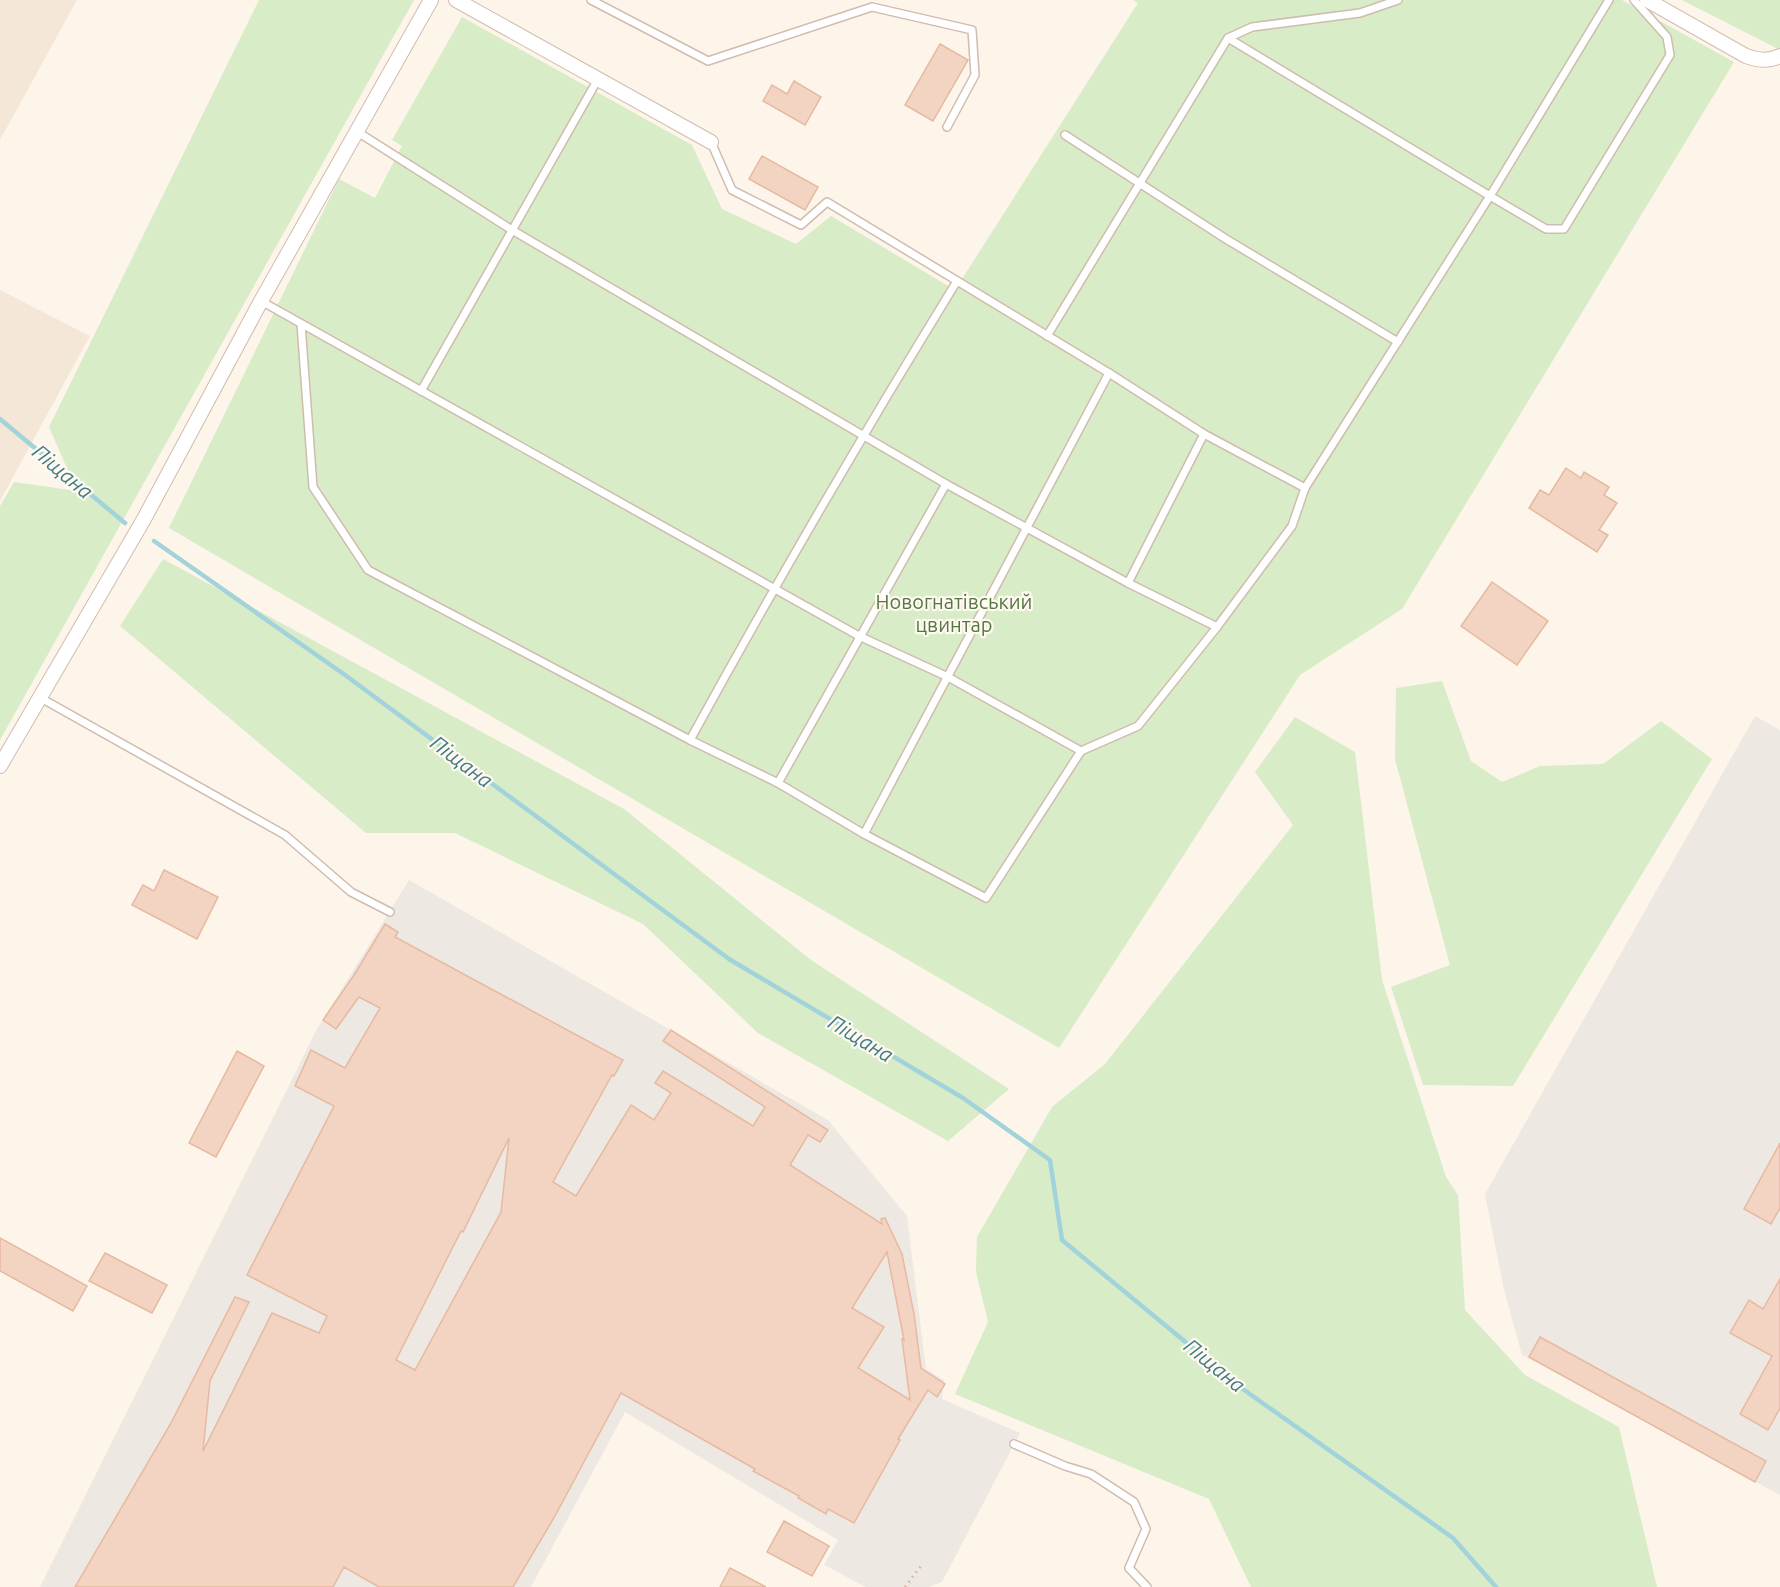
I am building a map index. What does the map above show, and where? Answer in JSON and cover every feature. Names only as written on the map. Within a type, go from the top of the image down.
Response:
[{"type":"street","points":[[0,766],[144,519],[261,301],[431,0]]},
{"type":"street","points":[[456,0],[711,142]]},
{"type":"street","points":[[1647,0],[1746,56],[1760,60],[1780,56]]},
{"type":"lane","points":[[591,0],[708,61],[872,7],[972,30],[975,75],[947,127]]},
{"type":"lane","points":[[1047,336],[1228,38],[1252,27],[1360,13],[1398,0]]},
{"type":"lane","points":[[301,324],[314,487],[368,570],[690,740],[778,783],[864,834],[986,898],[1081,751],[1138,726],[1217,627],[1292,526],[1305,488],[1490,196],[1609,0]]},
{"type":"lane","points":[[1228,38],[1546,230],[1564,229],[1670,55],[1667,37],[1634,0]]},
{"type":"lane","points":[[421,391],[598,79]]},
{"type":"lane","points":[[356,131],[512,230],[946,484],[1128,583],[1217,627]]},
{"type":"lane","points":[[1065,135],[1139,185],[1398,342]]},
{"type":"lane","points":[[711,142],[732,190],[801,225],[827,202],[1109,373],[1204,434],[1305,488]]},
{"type":"lane","points":[[690,740],[774,588],[863,435],[957,281]]},
{"type":"lane","points":[[261,301],[859,636],[948,677],[1081,751]]},
{"type":"lane","points":[[864,834],[1109,373]]},
{"type":"lane","points":[[1128,583],[1204,434]]},
{"type":"lane","points":[[778,783],[946,484]]},
{"type":"lane","points":[[39,697],[285,834],[351,892],[390,912]]},
{"type":"lane","points":[[1014,1444],[1065,1466],[1091,1474],[1134,1502],[1146,1529],[1129,1568],[1147,1587]]},
{"type":"path","points":[[905,1587],[921,1566]]},
{"type":"shaded area","points":[[0,0],[77,0],[0,140]]},
{"type":"shaded area","points":[[0,290],[90,336],[0,501]]},
{"type":"shaded area","points":[[1755,716],[1780,730],[1780,1495],[1522,1355],[1504,1290],[1485,1194]]},
{"type":"shaded area","points":[[409,880],[828,1120],[907,1216],[926,1369],[944,1380],[942,1399],[1020,1433],[942,1582],[929,1587],[866,1587],[824,1565],[838,1540],[625,1412],[531,1587],[40,1587],[317,1029]]},
{"type":"green space","points":[[259,0],[414,0],[0,740],[0,506],[14,482],[77,491],[49,427]]},
{"type":"green space","name":"Новогнатівський цвинтар","points":[[1133,0],[1622,0],[1734,62],[1402,609],[1300,675],[1059,1048],[169,528],[339,179],[375,198],[402,146],[392,140],[462,17],[692,145],[722,209],[796,244],[831,216],[955,290],[1138,3]]},
{"type":"green space","points":[[1682,0],[1780,0],[1780,50]]},
{"type":"green space","points":[[163,559],[624,809],[811,960],[1009,1089],[948,1141],[758,1033],[643,924],[455,833],[366,833],[120,626]]},
{"type":"green space","points":[[1442,681],[1471,761],[1502,782],[1540,766],[1603,764],[1661,721],[1712,759],[1513,1086],[1423,1085],[1391,987],[1450,965],[1395,759],[1396,688]]},
{"type":"green space","points":[[1295,717],[1355,752],[1382,980],[1446,1177],[1458,1195],[1465,1310],[1525,1375],[1619,1427],[1657,1587],[1251,1587],[1209,1499],[955,1394],[988,1322],[976,1272],[977,1237],[1052,1107],[1105,1064],[1293,825],[1255,772]]},
{"type":"building","points":[[940,44],[968,60],[933,121],[905,105]]},
{"type":"building","points":[[794,81],[821,97],[805,125],[763,101],[772,85],[787,94]]},
{"type":"building","points":[[762,156],[818,187],[805,210],[749,179]]},
{"type":"building","points":[[1566,468],[1581,478],[1584,472],[1609,487],[1604,495],[1617,503],[1599,530],[1608,535],[1597,552],[1529,508],[1540,490],[1549,495]]},
{"type":"building","points":[[1492,582],[1548,621],[1517,665],[1461,626]]},
{"type":"building","points":[[164,870],[218,897],[197,939],[132,905],[143,885],[154,891]]},
{"type":"building","points":[[385,924],[398,932],[395,937],[623,1060],[614,1076],[612,1075],[553,1182],[576,1196],[631,1105],[654,1120],[671,1093],[655,1083],[663,1071],[753,1126],[765,1107],[663,1041],[671,1030],[828,1130],[820,1142],[808,1135],[790,1165],[882,1224],[881,1219],[885,1218],[902,1254],[914,1314],[921,1368],[945,1384],[937,1397],[928,1390],[898,1439],[900,1440],[854,1523],[828,1509],[826,1514],[798,1498],[799,1496],[753,1471],[755,1469],[621,1393],[555,1516],[513,1587],[379,1587],[344,1567],[333,1587],[75,1587],[171,1423],[235,1297],[249,1302],[210,1381],[203,1451],[272,1313],[319,1333],[327,1316],[247,1275],[334,1106],[295,1086],[311,1050],[345,1068],[380,1008],[359,997],[336,1029],[323,1020]],"holes":[[[509,1138],[501,1212],[415,1370],[396,1360]],[[887,1252],[904,1340],[902,1339],[910,1400],[858,1368],[884,1327],[852,1308]]]},
{"type":"building","points":[[237,1051],[264,1066],[216,1157],[189,1143]]},
{"type":"building","points":[[1780,1143],[1780,1208],[1771,1224],[1744,1209]]},
{"type":"building","points":[[0,1238],[87,1286],[73,1311],[0,1271]]},
{"type":"building","points":[[105,1253],[167,1285],[152,1313],[89,1281]]},
{"type":"building","points":[[1780,1279],[1780,1408],[1768,1430],[1740,1414],[1772,1356],[1730,1333],[1749,1300],[1763,1309]]},
{"type":"building","points":[[1540,1337],[1766,1461],[1755,1482],[1529,1357]]},
{"type":"building","points":[[784,1521],[829,1546],[812,1576],[767,1552]]},
{"type":"building","points":[[730,1568],[766,1587],[720,1587]]},
{"type":"waterway","name":"Піщана","points":[[0,419],[125,523]]},
{"type":"waterway","name":"Піщана","points":[[154,541],[345,675],[729,959],[963,1098],[1050,1160],[1062,1240],[1240,1387],[1453,1538],[1496,1587]]}]
